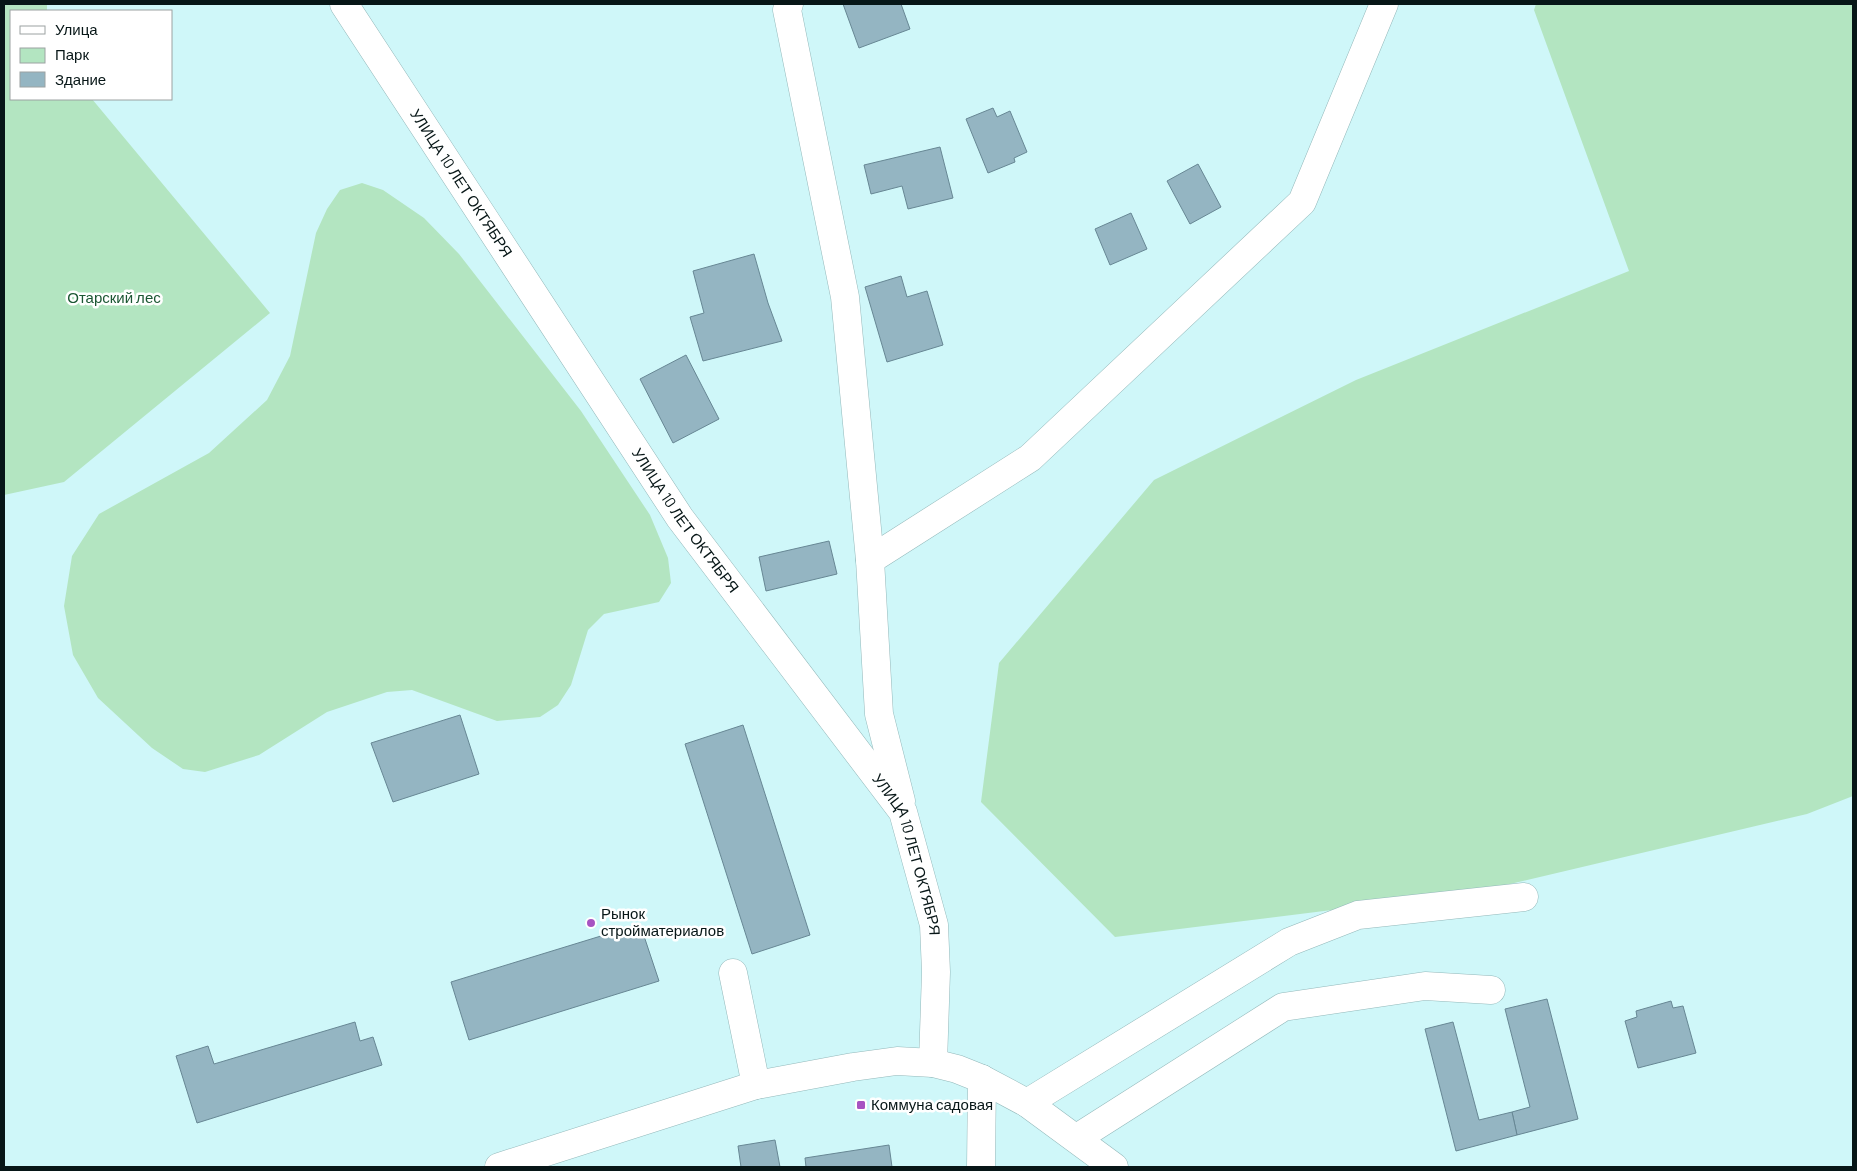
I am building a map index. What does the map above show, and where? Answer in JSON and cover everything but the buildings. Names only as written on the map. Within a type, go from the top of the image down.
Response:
[{"type":"street","name":"УЛИЦА 10 ЛЕТ ОКТЯБРЯ","points":[[344,4],[680,518],[903,812],[934,925],[936,972],[933,1063]]},
{"type":"street","points":[[870,560],[1030,458],[1302,202],[1384,4]]},
{"type":"street","points":[[786,6],[845,297],[870,560],[879,714],[903,812]]},
{"type":"street","points":[[1027,1103],[1289,942],[1358,916],[1524,897]]},
{"type":"street","points":[[733,973],[756,1085]]},
{"type":"street","points":[[1077,1138],[1283,1007],[1425,986],[1491,990]]},
{"type":"street","points":[[499,1167],[756,1085],[897,1061],[933,1063],[957,1069],[982,1079],[1027,1103],[1114,1167]]},
{"type":"street","points":[[981,1167],[982,1079]]},
{"type":"green space","name":"Отарский лес","points":[[4,4],[47,4],[47,10],[10,10],[10,100],[93,100],[270,313],[64,482],[4,495]]},
{"type":"green space","points":[[1536,4],[1853,4],[1853,796],[1807,814],[1476,892],[1115,937],[981,802],[999,663],[1154,480],[1356,380],[1629,271],[1534,10]]},
{"type":"green space","points":[[362,183],[383,190],[424,218],[459,254],[581,411],[650,515],[668,558],[671,583],[659,602],[604,614],[588,630],[571,685],[558,705],[540,717],[497,721],[412,690],[387,692],[327,712],[259,755],[205,772],[183,769],[152,748],[98,698],[73,655],[64,606],[72,556],[99,514],[209,453],[267,400],[290,356],[316,233],[327,209],[340,190]]},
{"type":"place","name":"Рынок стройматериалов","points":[[591,923]]},
{"type":"place","name":"Коммуна садовая","points":[[861,1105]]}]
